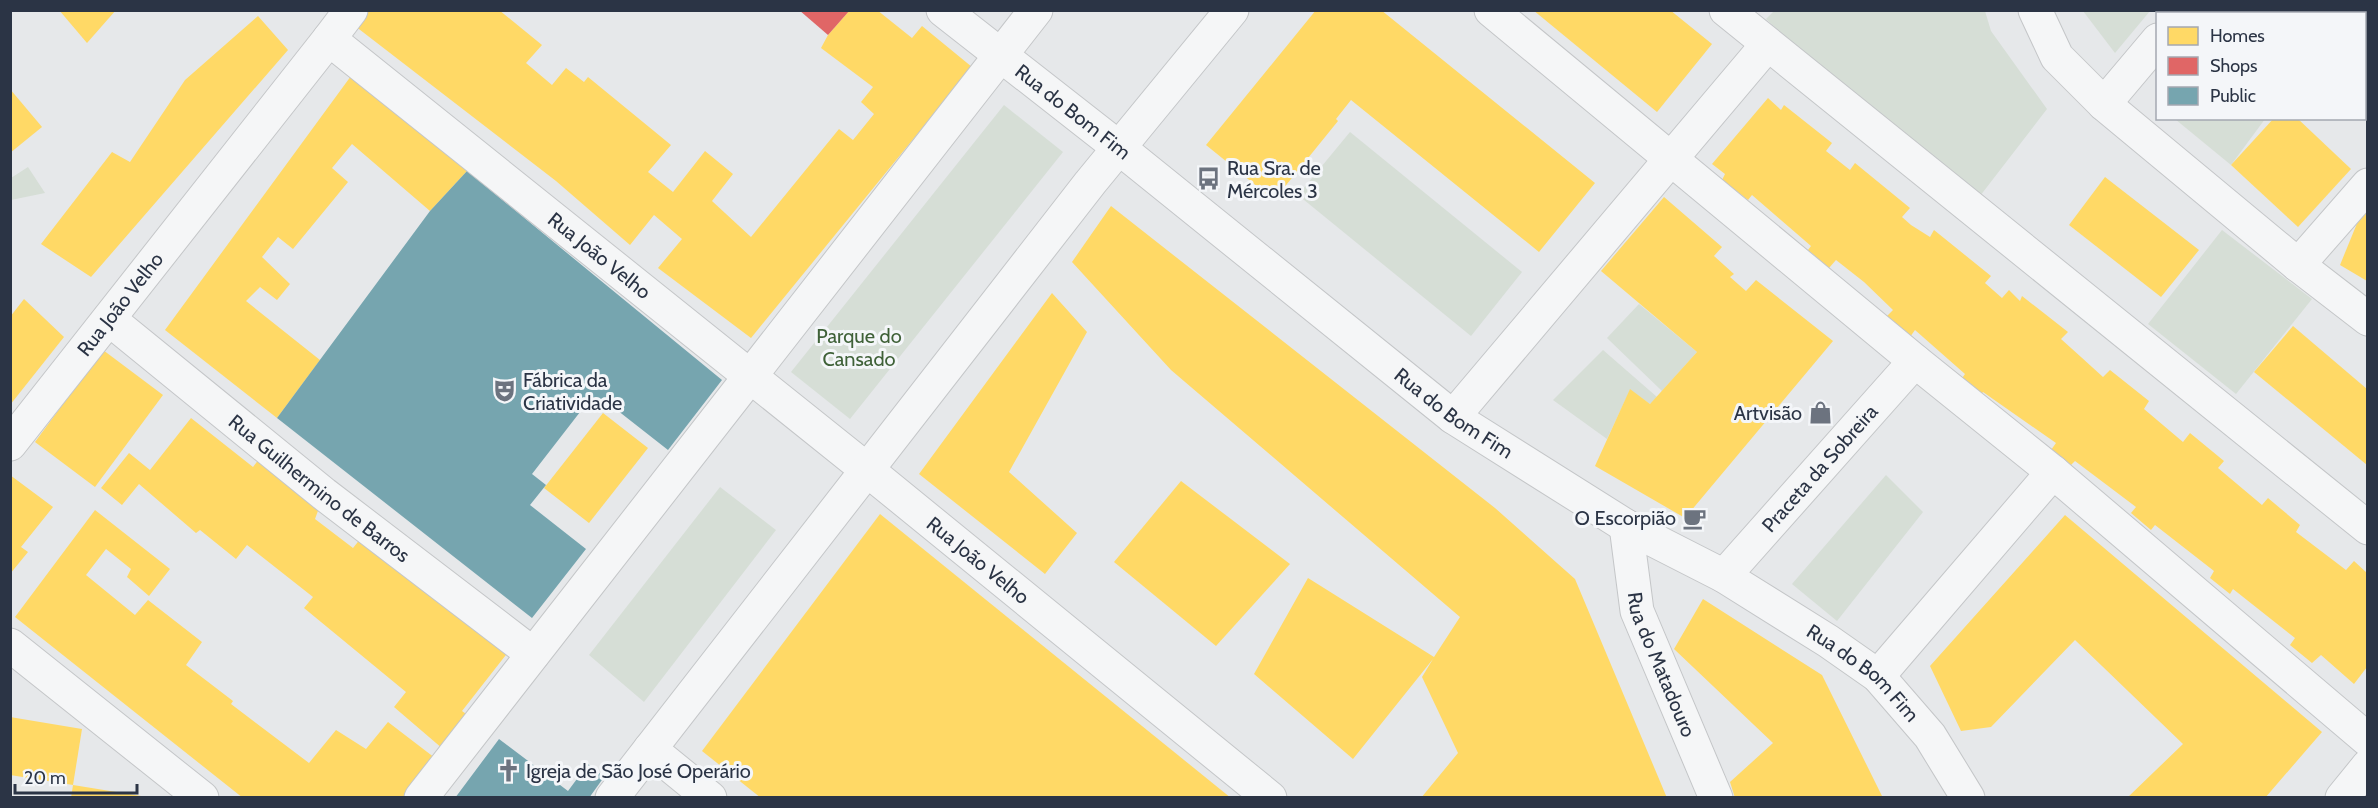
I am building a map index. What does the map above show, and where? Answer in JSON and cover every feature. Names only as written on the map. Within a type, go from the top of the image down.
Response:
[{"type":"street","points":[[329,39],[351,10]]},
{"type":"street","name":"Rua do Bom Fim","points":[[943,10],[1118,147],[1453,417],[1626,526],[1724,576],[1828,641],[1878,676],[1930,736],[1968,798]]},
{"type":"street","points":[[421,798],[1036,10]]},
{"type":"street","points":[[612,798],[1118,147],[1232,10]]},
{"type":"street","points":[[1491,10],[1915,361],[2053,472],[2367,740]]},
{"type":"street","points":[[1725,10],[2367,528]]},
{"type":"street","points":[[2035,10],[2057,57],[2104,104],[2298,265],[2367,319]]},
{"type":"street","name":"Rua João Velho","points":[[10,444],[329,39],[750,375],[1270,798]]},
{"type":"street","points":[[2104,104],[2156,41]]},
{"type":"street","points":[[1453,417],[1767,45]]},
{"type":"street","points":[[2298,265],[2367,185]]},
{"type":"street","name":"Rua Guilhermino de Barros","points":[[109,319],[324,494],[533,654]]},
{"type":"street","name":"Praceta da Sobreira","points":[[1724,576],[1915,361]]},
{"type":"street","points":[[1878,676],[2053,472]]},
{"type":"street","name":"Rua do Matadouro","points":[[1626,526],[1637,611],[1716,798]]},
{"type":"street","points":[[10,645],[202,798]]},
{"type":"street","points":[[650,749],[710,798]]},
{"type":"street","points":[[2342,798],[2367,766]]},
{"type":"green space","points":[[1775,10],[1985,11],[1991,31],[2047,109],[1970,209],[1766,19]]},
{"type":"green space","points":[[2083,11],[2150,11],[2115,53]]},
{"type":"green space","name":"Parque do Cansado","points":[[1004,105],[1063,152],[850,419],[791,372]]},
{"type":"green space","points":[[2176,120],[2264,120],[2231,165]]},
{"type":"green space","points":[[1350,132],[1522,272],[1471,336],[1298,195]]},
{"type":"green space","points":[[28,167],[45,193],[11,200],[11,178]]},
{"type":"green space","points":[[2222,230],[2312,299],[2236,394],[2148,324]]},
{"type":"green space","points":[[1639,304],[1697,352],[1662,391],[1607,338]]},
{"type":"green space","points":[[1603,350],[1657,397],[1650,404],[1630,390],[1607,439],[1553,400]]},
{"type":"green space","points":[[1886,475],[1923,512],[1837,621],[1792,584]]},
{"type":"green space","points":[[720,487],[776,530],[644,702],[589,655]]},
{"type":"building: Homes","points":[[59,10],[116,10],[87,43]]},
{"type":"building: Homes","points":[[368,10],[499,10],[542,45],[526,63],[552,85],[566,68],[584,82],[588,77],[671,145],[648,172],[673,192],[705,151],[733,174],[712,201],[751,237],[839,129],[853,140],[874,114],[861,102],[873,87],[821,48],[828,35],[850,10],[877,10],[912,38],[922,26],[972,67],[751,338],[658,268],[682,239],[654,215],[630,245],[556,181],[355,26]]},
{"type":"building: Homes","points":[[1316,10],[1381,10],[1595,183],[1539,252],[1351,100],[1336,119],[1338,121],[1274,200],[1206,145]]},
{"type":"building: Homes","points":[[1533,10],[1670,10],[1712,44],[1657,112]]},
{"type":"building: Homes","points":[[2248,10],[2311,10],[2313,12],[2247,12]]},
{"type":"building: Homes","points":[[258,16],[288,50],[91,277],[41,244],[112,152],[130,162],[185,80]]},
{"type":"building: Homes","points":[[351,76],[467,171],[430,211],[352,144],[332,168],[348,182],[293,249],[278,237],[262,257],[290,284],[277,300],[260,287],[246,301],[320,360],[277,418],[165,330]]},
{"type":"building: Homes","points":[[10,89],[42,127],[10,153]]},
{"type":"building: Homes","points":[[1768,98],[1781,110],[1784,105],[1832,143],[1826,151],[1850,170],[1855,163],[1910,208],[1902,217],[1911,225],[1930,237],[1934,230],[1991,276],[1985,283],[2002,298],[2009,290],[2020,301],[2022,296],[2068,332],[2061,339],[2103,377],[2110,370],[2149,401],[2144,409],[2183,442],[2190,433],[2224,461],[2218,468],[2262,505],[2268,498],[2300,525],[2296,532],[2346,570],[2354,561],[2367,573],[2367,667],[2354,684],[2321,655],[2312,663],[2290,645],[2295,638],[2233,589],[2230,594],[2210,578],[2214,571],[2155,525],[2151,530],[2131,513],[2136,507],[2075,461],[2071,465],[2051,450],[2056,443],[1983,392],[1979,397],[1960,381],[1965,374],[1915,330],[1910,337],[1887,316],[1893,310],[1864,282],[1836,260],[1829,268],[1808,250],[1811,246],[1752,195],[1748,200],[1722,180],[1725,174],[1712,164]]},
{"type":"building: Homes","points":[[2272,120],[2299,120],[2351,169],[2298,227],[2231,165]]},
{"type":"building: Homes","points":[[2105,177],[2199,250],[2161,297],[2069,225]]},
{"type":"building: Homes","points":[[1664,197],[1722,247],[1714,256],[1734,274],[1730,277],[1746,291],[1756,280],[1833,341],[1685,518],[1595,466],[1630,389],[1650,404],[1697,352],[1601,271]]},
{"type":"building: Homes","points":[[2367,199],[2367,281],[2340,265]]},
{"type":"building: Homes","points":[[1111,206],[1495,508],[1575,579],[1667,798],[1421,798],[1458,753],[1422,677],[1433,659],[1353,759],[1254,674],[1308,578],[1434,657],[1460,617],[1171,370],[1072,262]]},
{"type":"building: Homes","points":[[1052,293],[1087,332],[1009,472],[1077,533],[1045,574],[919,474]]},
{"type":"building: Homes","points":[[24,299],[64,337],[10,405],[10,317]]},
{"type":"building: Homes","points":[[2293,326],[2367,389],[2367,465],[2254,372]]},
{"type":"building: Homes","points":[[103,350],[163,395],[95,487],[35,442]]},
{"type":"building: Homes","points":[[603,413],[648,448],[589,523],[544,488]]},
{"type":"building: Homes","points":[[191,418],[253,467],[259,459],[319,508],[315,519],[353,548],[365,533],[509,651],[462,711],[469,716],[443,749],[394,707],[406,692],[304,608],[313,597],[247,545],[236,559],[200,530],[196,533],[139,484],[122,505],[101,488],[129,453],[150,470]]},
{"type":"building: Homes","points":[[10,475],[53,507],[21,547],[28,552],[10,574]]},
{"type":"building: Homes","points":[[1181,481],[1290,564],[1216,646],[1114,562]]},
{"type":"building: Homes","points":[[95,510],[170,569],[149,596],[127,577],[131,569],[106,549],[86,575],[135,615],[148,600],[202,642],[186,665],[233,701],[231,704],[309,763],[336,730],[366,749],[388,722],[435,758],[402,798],[243,798],[15,617]]},
{"type":"building: Homes","points":[[880,514],[1231,798],[761,798],[702,751]]},
{"type":"building: Homes","points":[[2065,515],[2322,732],[2265,798],[2127,798],[2183,744],[2075,640],[1991,727],[1961,731],[1930,666]]},
{"type":"building: Homes","points":[[1703,599],[1822,675],[1883,798],[1735,798],[1730,782],[1773,743],[1674,649]]},
{"type":"building: Homes","points":[[10,717],[82,729],[73,785],[10,775]]},
{"type":"building: Homes","points":[[73,785],[141,796],[141,798],[71,798]]},
{"type":"building: Shops","points":[[799,10],[850,10],[828,35]]},
{"type":"building: Public","name":"Fábrica da Criatividade","points":[[467,171],[722,380],[668,450],[608,403],[600,413],[587,403],[532,474],[546,485],[530,505],[586,549],[532,618],[277,418],[430,211]]},
{"type":"building: Public","name":"Igreja de São José Operário","points":[[499,739],[568,791],[588,764],[604,777],[589,798],[455,798]]},
{"type":"place","name":"Rua Sra. de Mércoles 3","points":[[1209,179]]},
{"type":"place","name":"Fábrica da Criatividade","points":[[505,391]]},
{"type":"place","name":"Artvisão","points":[[1820,413]]},
{"type":"place","name":"O Escorpião","points":[[1694,518]]},
{"type":"place","name":"Igreja de São José Operário","points":[[508,771]]}]
